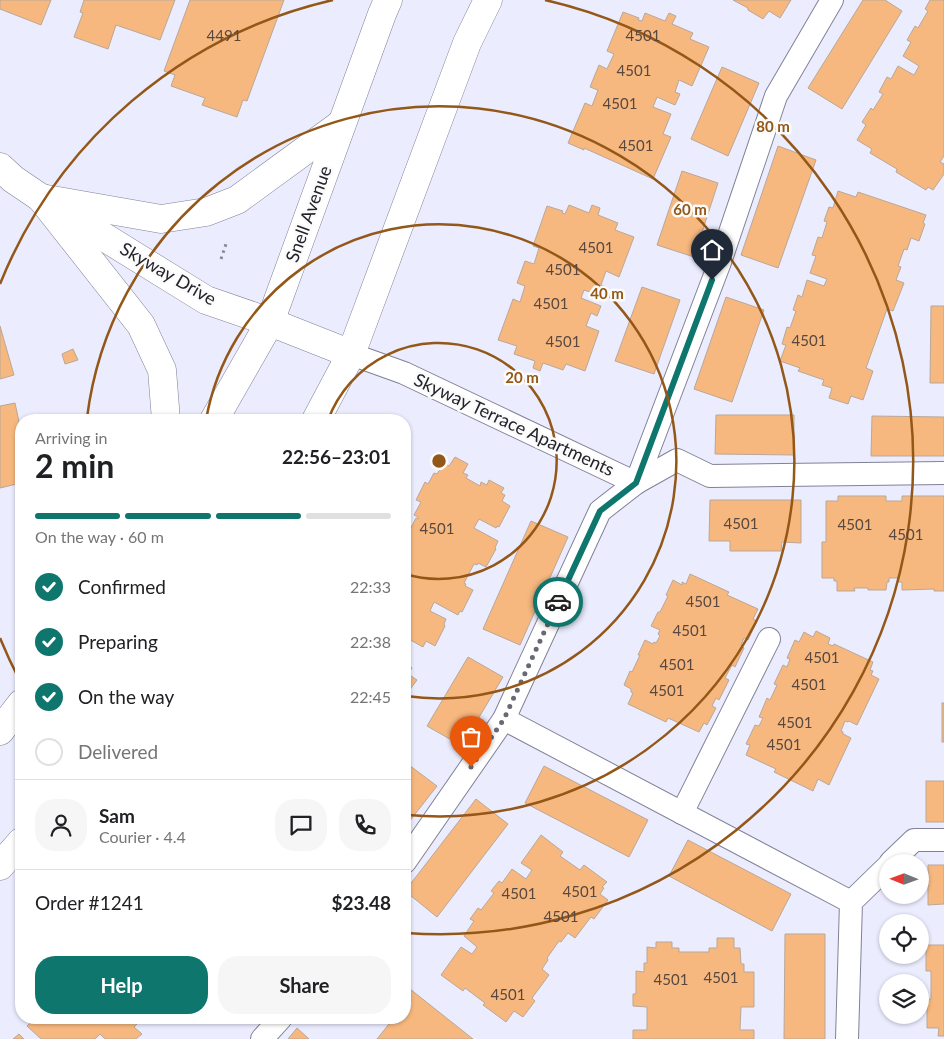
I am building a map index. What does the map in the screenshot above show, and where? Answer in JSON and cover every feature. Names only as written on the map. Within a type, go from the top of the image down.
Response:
[{"type":"main road","name":"Snell Avenue","points":[[217,414],[270,322],[388,0]]},
{"type":"main road","points":[[319,414],[351,354],[467,43],[488,0]]},
{"type":"main road","points":[[41,198],[161,219],[206,212],[237,200],[341,124]]},
{"type":"main road","name":"Skyway Drive","points":[[0,167],[13,179],[41,198],[206,300],[270,322],[351,354]]},
{"type":"main road","points":[[41,198],[142,325],[162,370],[166,414]]},
{"type":"main road","points":[[0,731],[15,712]]},
{"type":"main road","points":[[0,866],[15,849]]},
{"type":"lane","name":"Skyway Terrace Apartments","points":[[351,354],[404,373],[636,483],[720,262],[776,96],[832,0]]},
{"type":"lane","points":[[411,853],[504,719],[600,511],[636,483],[677,460],[710,476],[944,473]]},
{"type":"lane","points":[[682,813],[769,638]]},
{"type":"lane","points":[[504,719],[851,902]]},
{"type":"lane","points":[[899,854],[914,840],[944,840]]},
{"type":"lane","points":[[847,1039],[851,902],[879,875]]},
{"type":"lane","points":[[262,1039],[276,1024]]},
{"type":"building","points":[[0,0],[51,0],[41,25],[0,9]]},
{"type":"building","points":[[84,0],[175,0],[160,40],[116,25],[108,49],[74,37],[83,13],[80,12]]},
{"type":"building","points":[[190,0],[284,0],[247,101],[243,100],[237,117],[202,105],[205,98],[171,86],[175,75],[164,71]]},
{"type":"building","points":[[733,0],[791,0],[780,18],[769,11],[763,19]]},
{"type":"building","points":[[863,0],[885,0],[902,11],[842,109],[808,88]]},
{"type":"building","points":[[930,0],[944,0],[944,156],[940,162],[944,164],[944,174],[933,190],[928,187],[926,190],[896,172],[897,169],[870,153],[872,149],[857,140],[866,125],[862,122],[871,108],[873,110],[883,94],[879,92],[887,77],[891,79],[898,66],[914,75],[919,66],[903,56],[911,42],[907,40],[915,26],[918,28],[928,11],[925,9]]},
{"type":"building","points":[[623,12],[642,21],[645,13],[665,21],[669,13],[676,16],[672,24],[693,33],[690,39],[709,47],[692,86],[679,80],[675,92],[680,94],[675,105],[657,97],[653,107],[671,114],[663,134],[671,137],[653,179],[584,148],[584,150],[568,143],[585,103],[592,106],[598,90],[590,87],[599,65],[607,69],[614,54],[607,51]]},
{"type":"building","points":[[722,67],[759,83],[728,156],[691,139]]},
{"type":"building","points":[[778,146],[816,160],[778,268],[741,255]]},
{"type":"building","points":[[682,171],[718,183],[694,257],[657,245]]},
{"type":"building","points":[[838,191],[856,197],[858,192],[926,215],[919,241],[911,238],[907,250],[904,249],[898,266],[901,267],[896,280],[904,283],[893,311],[887,309],[866,368],[873,371],[863,400],[851,396],[848,404],[829,398],[832,388],[822,385],[824,380],[798,371],[800,368],[780,361],[786,345],[782,344],[787,327],[790,328],[796,311],[793,310],[798,295],[802,297],[807,280],[824,286],[827,279],[810,273],[816,256],[812,255],[818,237],[822,238],[827,222],[824,221],[829,207],[833,208]]},
{"type":"building","points":[[569,205],[589,213],[592,205],[600,208],[598,215],[618,223],[615,230],[634,237],[619,277],[606,271],[601,285],[607,287],[604,297],[584,290],[581,298],[601,306],[597,316],[591,313],[586,326],[599,331],[585,371],[566,364],[563,370],[543,363],[540,371],[533,368],[535,361],[514,354],[517,346],[498,340],[513,299],[520,302],[525,286],[517,283],[525,261],[534,264],[539,248],[533,246],[547,206],[563,211],[562,213],[565,214]]},
{"type":"building","points":[[642,287],[680,300],[654,374],[615,361]]},
{"type":"building","points":[[726,297],[764,310],[732,402],[694,389]]},
{"type":"building","points":[[931,306],[944,306],[944,383],[930,383]]},
{"type":"building","points":[[0,326],[14,375],[0,379]]},
{"type":"building","points":[[73,349],[78,360],[65,364],[62,354]]},
{"type":"building","points":[[15,403],[17,414],[15,414],[15,484],[0,488],[0,406]]},
{"type":"building","points":[[716,415],[794,415],[794,455],[715,454]]},
{"type":"building","points":[[872,416],[944,417],[944,456],[871,456]]},
{"type":"building","points":[[455,457],[468,464],[463,473],[468,475],[466,478],[480,486],[481,482],[487,485],[489,480],[504,488],[501,493],[505,495],[502,501],[510,506],[499,527],[497,526],[496,528],[479,519],[474,528],[498,541],[496,549],[486,567],[478,563],[477,565],[474,564],[464,583],[466,584],[465,586],[473,590],[462,612],[460,611],[458,615],[434,602],[430,611],[446,619],[445,626],[435,646],[426,641],[423,647],[411,640],[411,528],[416,518],[418,519],[414,515],[421,502],[416,500],[425,482],[428,484],[434,473],[437,474],[444,463],[449,466]]},
{"type":"building","points":[[838,496],[886,496],[886,501],[902,501],[902,496],[944,496],[944,591],[934,591],[934,589],[902,590],[902,582],[898,582],[898,578],[889,578],[886,590],[854,588],[855,591],[837,591],[837,581],[834,581],[834,578],[822,578],[822,542],[826,542],[826,501],[838,501]]},
{"type":"building","points":[[710,500],[801,500],[801,543],[782,542],[781,551],[730,551],[730,541],[709,541]]},
{"type":"building","points":[[531,521],[568,537],[520,645],[483,629]]},
{"type":"building","points":[[690,574],[729,592],[727,595],[758,609],[753,619],[757,621],[748,640],[744,638],[741,645],[744,648],[735,667],[732,665],[725,678],[729,680],[719,700],[716,698],[712,706],[716,708],[707,725],[704,723],[699,732],[668,718],[666,722],[628,704],[633,693],[631,689],[624,685],[640,655],[638,655],[645,640],[653,644],[654,642],[656,643],[660,636],[658,634],[660,630],[651,626],[668,596],[666,595],[673,580],[682,585],[682,582],[686,584]]},
{"type":"building","points":[[816,631],[830,638],[828,644],[833,646],[834,644],[873,662],[870,670],[873,671],[871,675],[879,679],[857,725],[845,721],[841,731],[851,738],[829,785],[818,779],[813,791],[774,772],[776,769],[746,755],[750,745],[746,744],[755,725],[759,726],[763,718],[759,717],[767,698],[770,700],[777,685],[774,684],[783,665],[787,667],[790,659],[787,658],[795,640],[799,642],[804,632],[813,637]]},
{"type":"building","points":[[468,657],[503,677],[462,746],[427,726]]},
{"type":"building","points":[[411,676],[417,680],[411,688]]},
{"type":"building","points":[[942,703],[944,703],[944,742],[942,742]]},
{"type":"building","points":[[411,766],[437,786],[411,819]]},
{"type":"building","points":[[544,766],[648,820],[629,857],[525,803]]},
{"type":"building","points":[[926,781],[944,781],[944,822],[926,822]]},
{"type":"building","points":[[476,799],[508,824],[437,917],[411,896],[411,883]]},
{"type":"building","points":[[541,835],[563,852],[560,856],[580,870],[584,865],[607,882],[602,887],[604,888],[600,894],[608,900],[594,919],[591,917],[575,938],[568,933],[561,942],[559,941],[542,969],[549,975],[532,998],[535,1001],[523,1017],[514,1011],[506,1022],[483,1005],[485,1003],[465,988],[463,991],[441,975],[461,947],[472,954],[477,947],[464,936],[474,921],[470,919],[478,908],[481,910],[494,893],[491,891],[499,881],[502,883],[512,869],[526,879],[532,870],[521,863]]},
{"type":"building","points":[[688,840],[791,894],[772,931],[669,876]]},
{"type":"building","points":[[929,865],[944,865],[944,904],[928,905]]},
{"type":"building","points":[[785,934],[825,934],[825,1039],[784,1039]]},
{"type":"building","points":[[717,938],[734,938],[734,948],[740,948],[741,964],[744,964],[744,972],[754,972],[754,1007],[741,1007],[740,1030],[754,1030],[754,1039],[633,1039],[633,1030],[647,1030],[647,1007],[633,1006],[633,994],[636,994],[636,971],[644,972],[644,963],[647,963],[647,947],[656,948],[656,942],[672,942],[672,948],[679,948],[679,952],[709,952],[709,948],[717,948]]},
{"type":"building","points":[[929,945],[944,945],[944,1036],[938,1036],[939,1028],[927,1028],[927,1024],[929,1024],[929,999],[931,999],[931,971],[926,971],[926,964],[929,964]]},
{"type":"building","points":[[411,990],[473,1039],[377,1039],[389,1024],[411,1024]]},
{"type":"building","points":[[29,1024],[137,1024],[134,1027],[142,1034],[136,1039],[105,1039],[100,1034],[95,1039],[41,1039],[27,1026]]},
{"type":"building","points":[[297,1028],[309,1039],[288,1039]]},
{"type":"building","points":[[19,1034],[24,1039],[13,1039]]},
{"type":"way so far","points":[[471,767],[504,719],[558,602]]},
{"type":"route","points":[[558,602],[600,511],[636,483],[712,280]]}]
